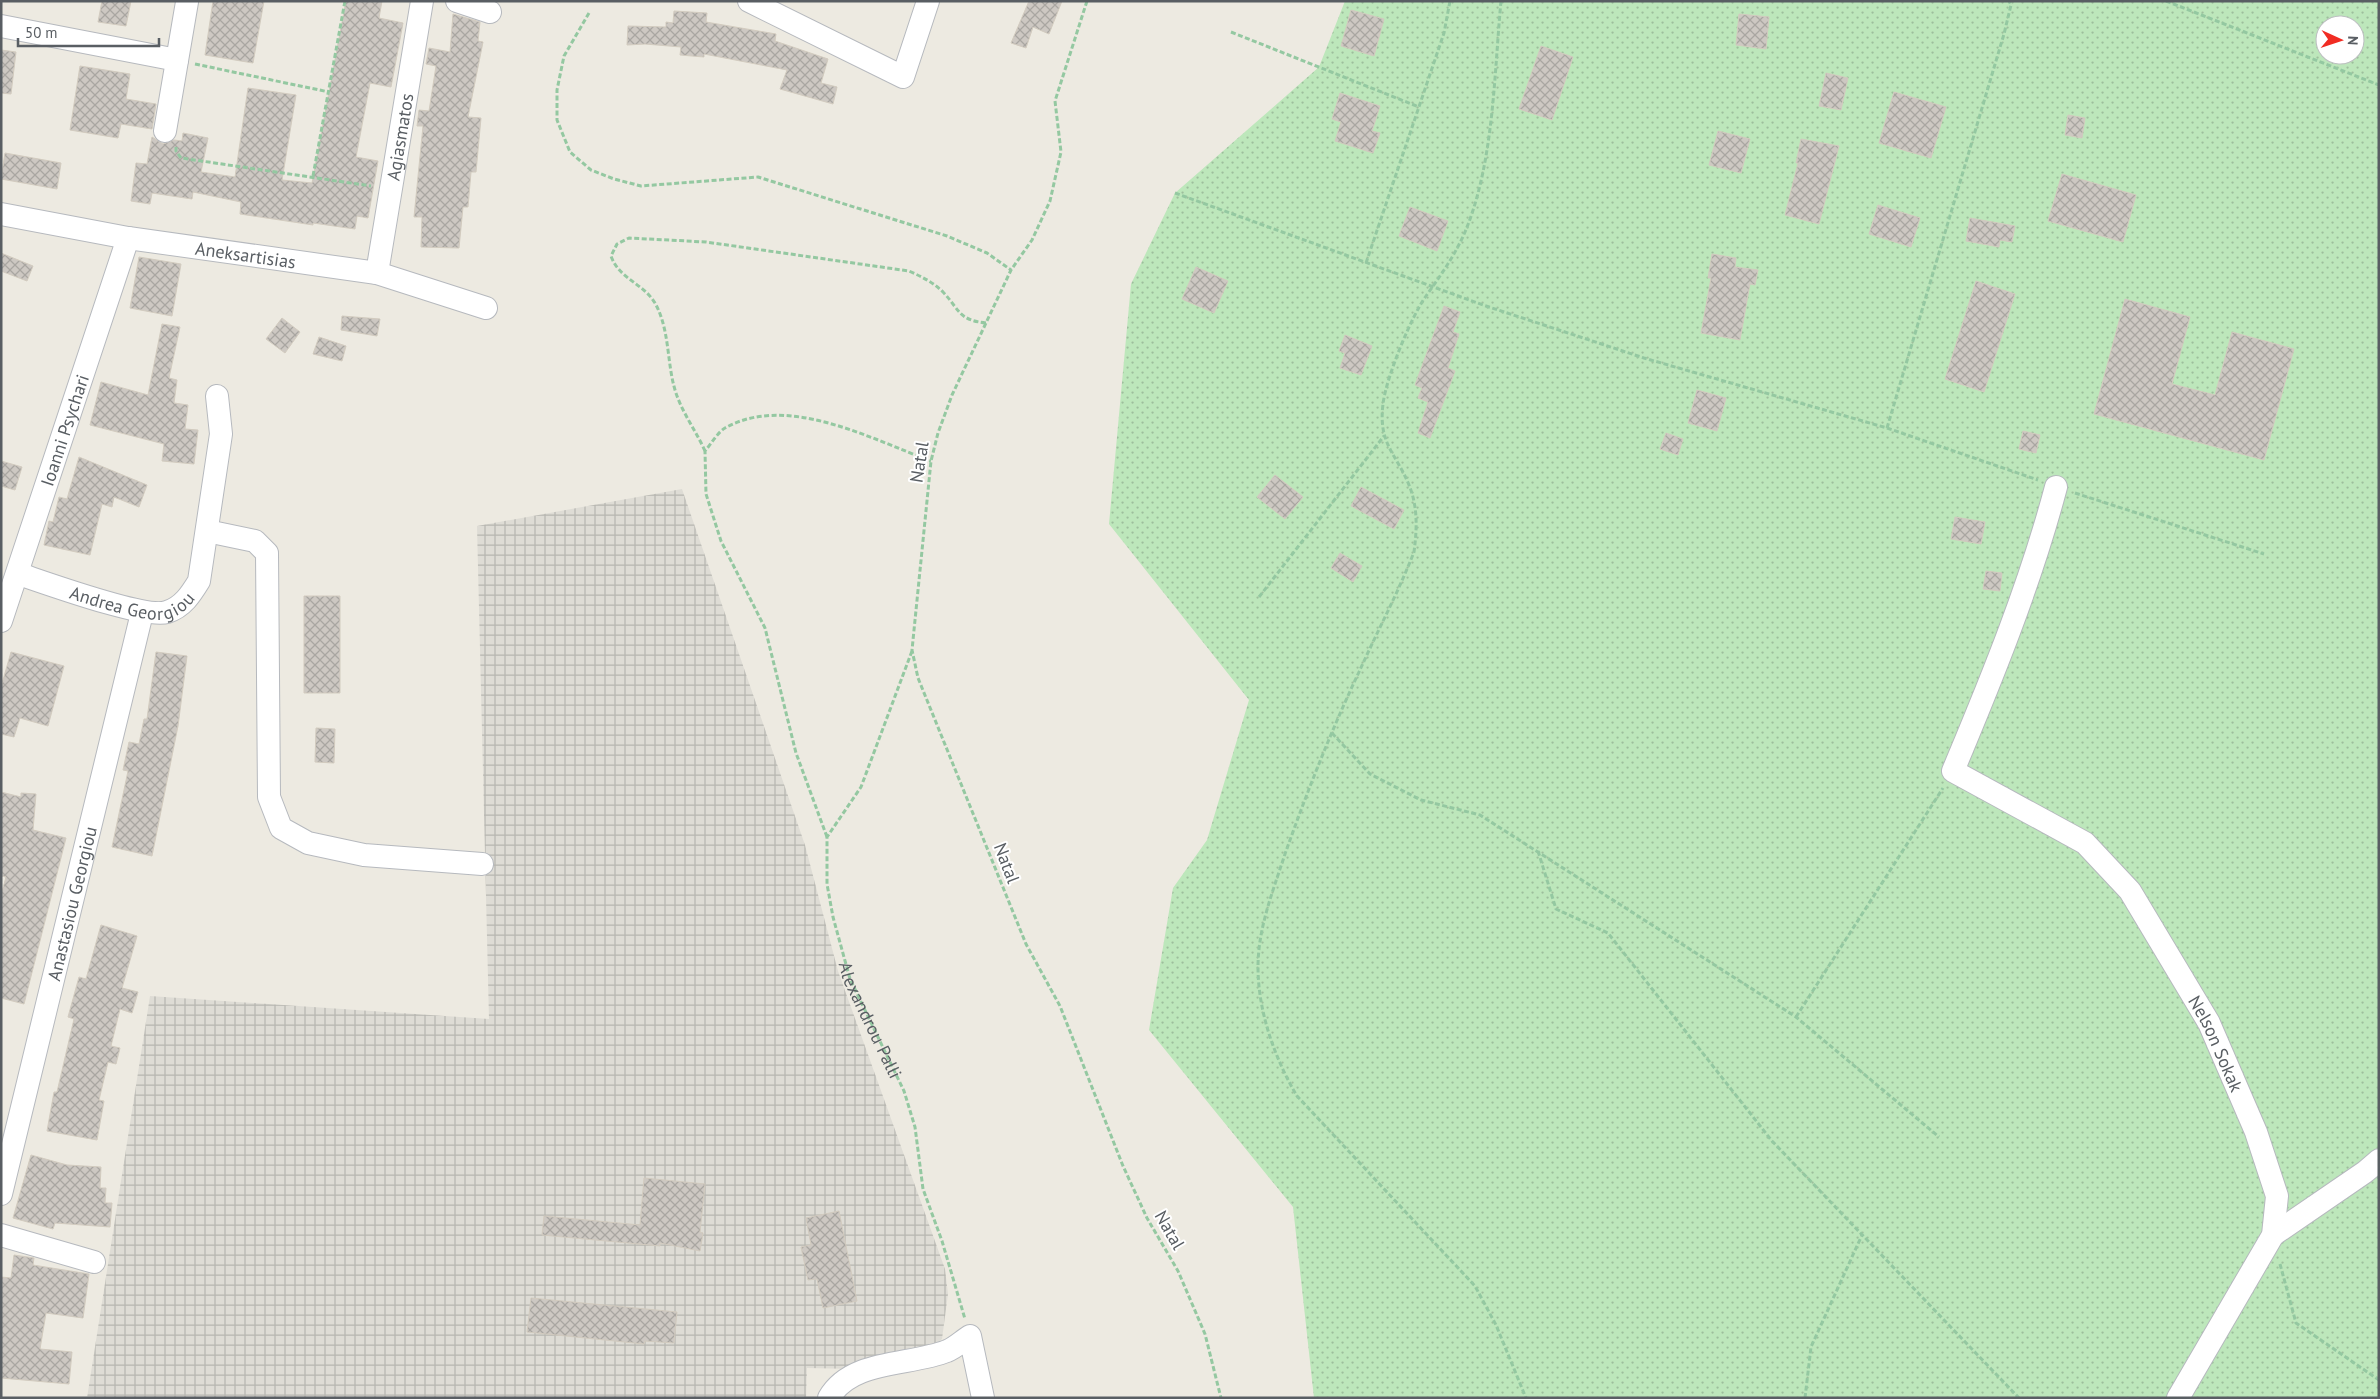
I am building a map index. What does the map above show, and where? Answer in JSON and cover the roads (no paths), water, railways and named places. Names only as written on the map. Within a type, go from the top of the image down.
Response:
[{"type":"street","name":"Agiasmatos","points":[[377,273],[422,1]]},
{"type":"street","points":[[456,1],[490,12]]},
{"type":"street","points":[[758,3],[903,77],[928,1]]},
{"type":"street","points":[[165,131],[188,2]]},
{"type":"street","points":[[1,26],[177,60]]},
{"type":"street","name":"Aneksartisias","points":[[1,214],[128,238],[377,273],[486,308]]},
{"type":"street","name":"Ioanni Psychari","points":[[1,621],[128,238]]},
{"type":"street","name":"Andrea Georgiou","points":[[18,574],[142,612],[166,612],[187,601],[199,581],[222,434],[217,396]]},
{"type":"street","name":"Nelson Sokak","points":[[2056,486],[2045,528],[2003,652],[1953,772],[2085,843],[2130,891],[2209,1023],[2256,1132],[2277,1196],[2273,1235],[2178,1398]]},
{"type":"street","points":[[207,531],[255,541],[266,553],[269,797],[281,828],[308,843],[364,855],[482,864]]},
{"type":"street","name":"Anastasiou Georgiou","points":[[1,1194],[142,612]]},
{"type":"street","points":[[2273,1235],[2365,1172],[2379,1160]]},
{"type":"street","points":[[1,1235],[94,1262]]},
{"type":"street","points":[[830,1398],[834,1389],[859,1372],[947,1351],[970,1336],[983,1398]]}]
